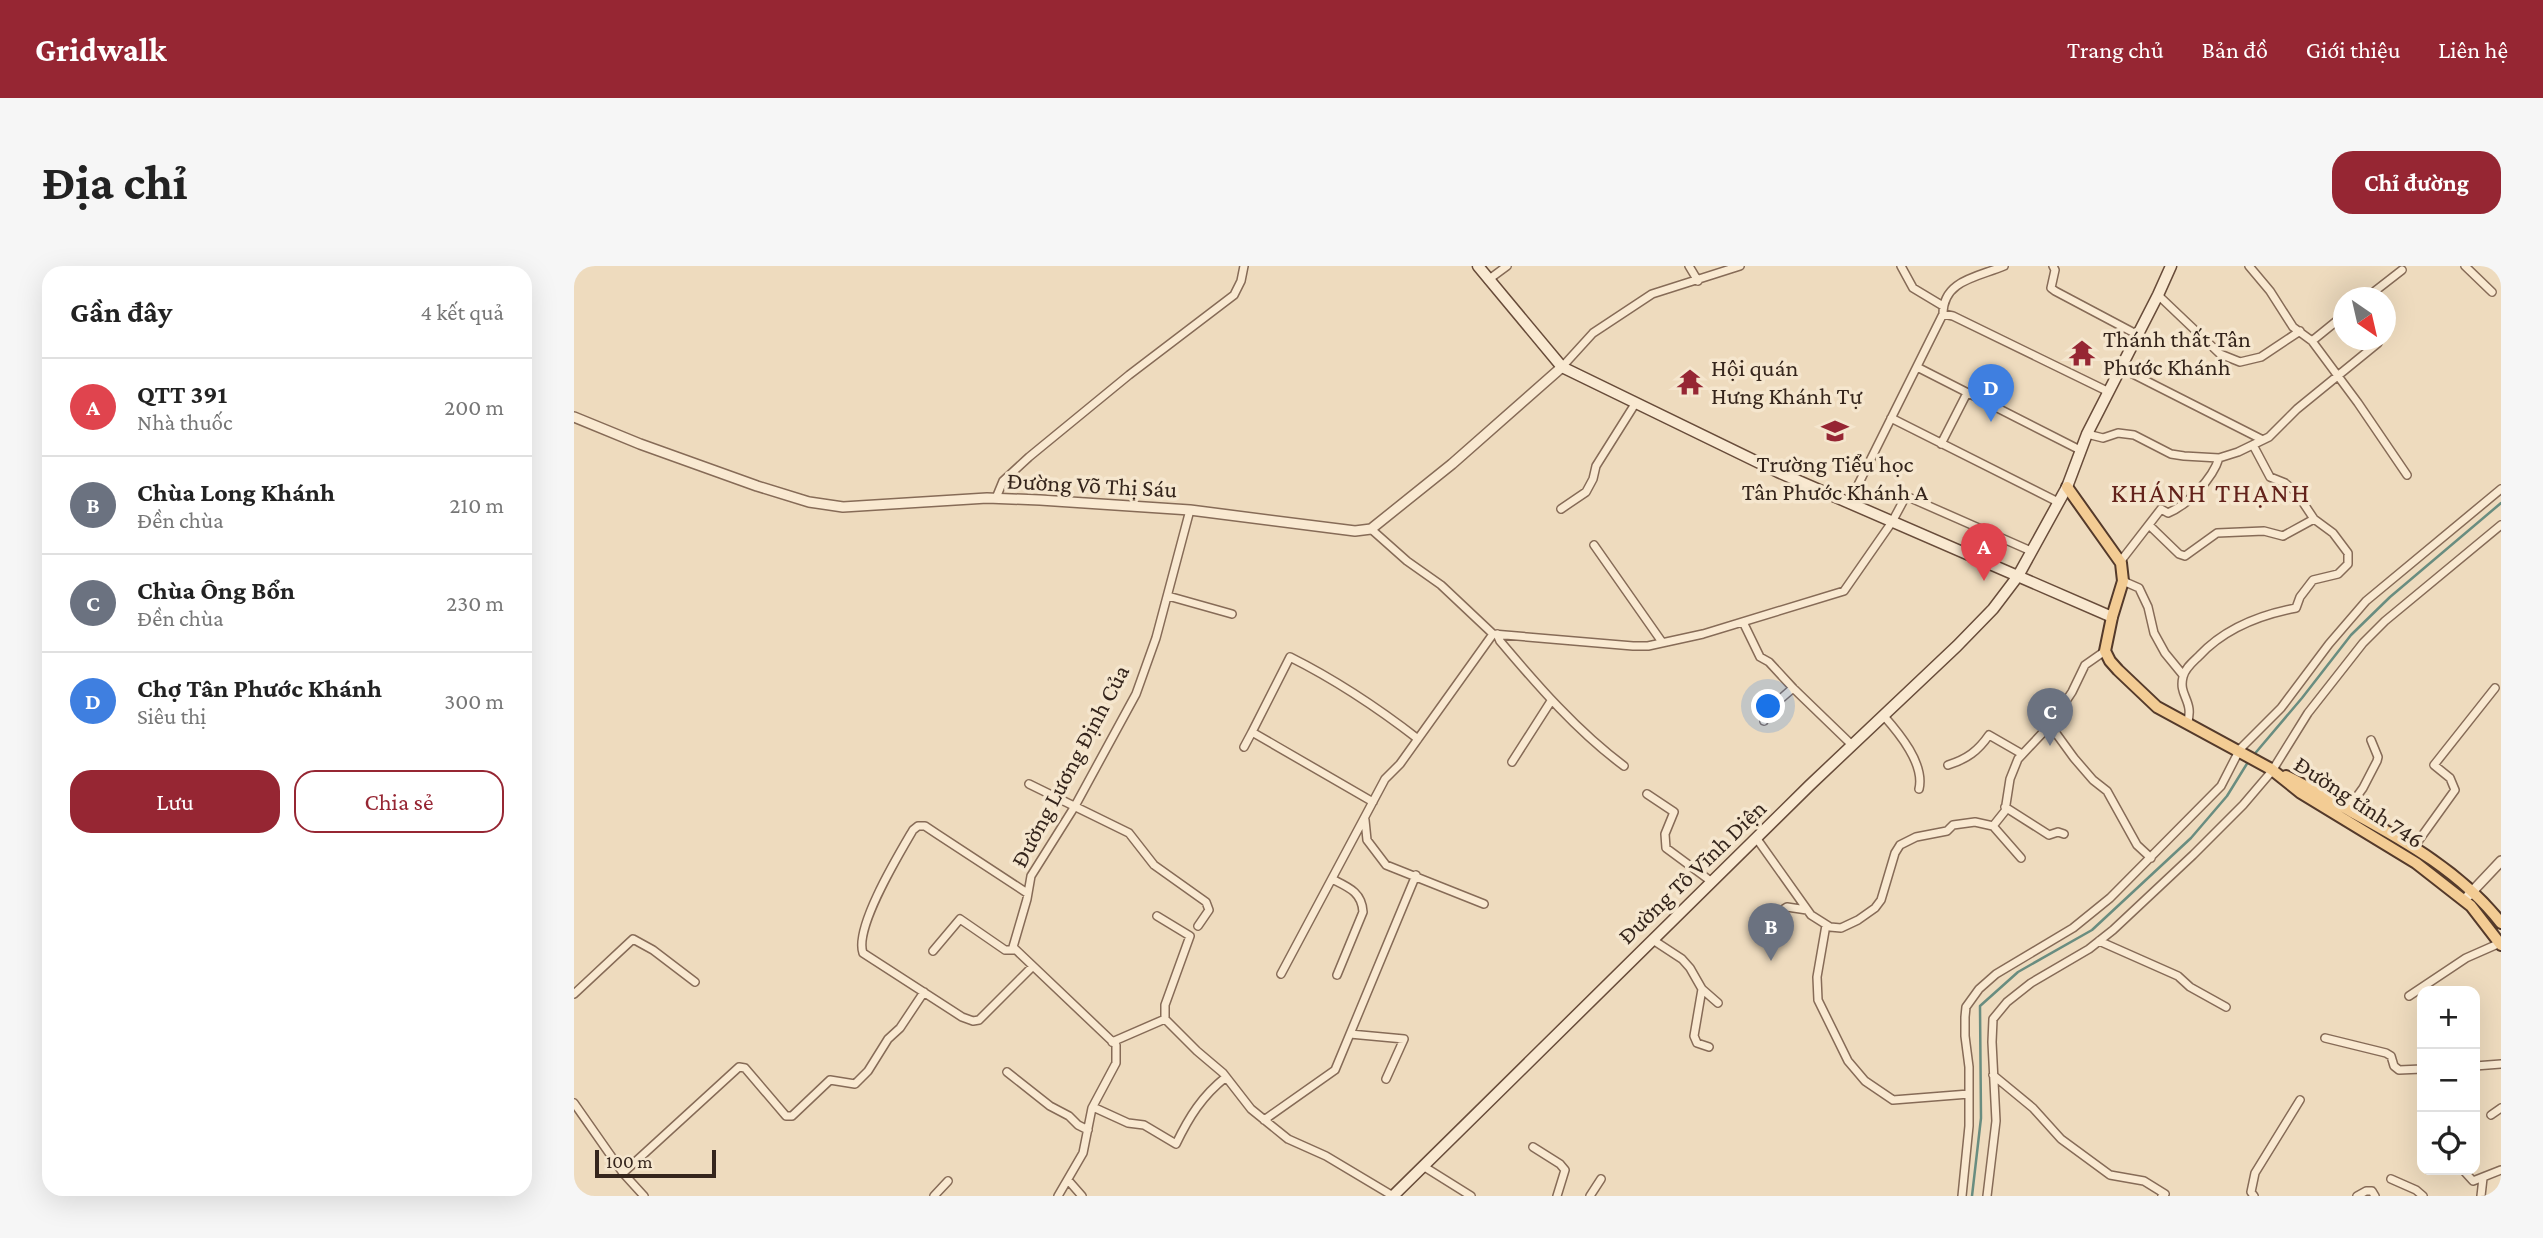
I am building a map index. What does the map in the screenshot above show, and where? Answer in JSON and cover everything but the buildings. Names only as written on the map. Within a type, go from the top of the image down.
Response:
[{"type":"main road","points":[[1478,266],[1562,367],[1778,472],[2112,617]]},
{"type":"main road","points":[[2018,576],[2067,487],[2087,434],[2171,266]]},
{"type":"main road","points":[[2067,487],[2120,562],[2123,581],[2105,651],[2110,661],[2136,690],[2157,707],[2272,771]]},
{"type":"main road","name":"Đường Tô Vĩnh Diện","points":[[1393,1196],[1852,745],[1966,637],[1993,610],[2018,576]]},
{"type":"main road","name":"Đường tỉnh 746","points":[[2272,771],[2306,785],[2414,847],[2473,891],[2501,923]]},
{"type":"main road","name":"Đường tỉnh 746","points":[[2272,771],[2301,793],[2400,851],[2464,900],[2500,944]]},
{"type":"street","points":[[996,498],[1003,481],[1029,457],[1129,375],[1234,295],[1244,266]]},
{"type":"street","points":[[1488,280],[1507,266]]},
{"type":"street","points":[[1689,266],[1698,281]]},
{"type":"street","points":[[1624,766],[1606,753],[1551,701],[1495,634],[1441,585],[1371,529],[1452,464],[1562,367],[1593,333],[1652,294],[1740,266]]},
{"type":"street","points":[[1901,266],[1913,288],[1943,310],[2109,392]]},
{"type":"street","points":[[1849,503],[1917,367],[1943,310],[1947,293],[1955,286],[2004,266]]},
{"type":"street","points":[[2053,266],[2055,270],[2051,288],[2138,335]]},
{"type":"street","points":[[2249,266],[2270,291],[2292,327],[2312,341],[2407,475]]},
{"type":"street","points":[[2465,266],[2492,292]]},
{"type":"street","points":[[2379,287],[2403,267]]},
{"type":"street","points":[[2158,295],[2220,354],[2231,360],[2240,362],[2261,357],[2300,331]]},
{"type":"street","points":[[2312,341],[2333,323]]},
{"type":"street","points":[[2087,434],[2103,438],[2118,433],[2134,435],[2171,454],[2218,457],[2269,437],[2298,409],[2369,350]]},
{"type":"street","points":[[1917,367],[2080,450]]},
{"type":"street","points":[[2121,368],[2263,440]]},
{"type":"street","points":[[1941,444],[1967,393]]},
{"type":"street","points":[[1561,509],[1586,492],[1593,479],[1595,466],[1635,404]]},
{"type":"street","name":"Đường Võ Thị Sáu","points":[[574,417],[640,444],[809,502],[850,508],[996,498],[1190,510],[1355,531],[1371,529]]},
{"type":"street","points":[[1891,418],[2059,502]]},
{"type":"street","points":[[2187,724],[2190,707],[2182,688],[2183,675],[2207,647],[2230,629],[2278,611],[2296,608],[2300,597],[2313,580],[2338,574],[2348,564],[2348,553],[2333,533],[2314,519],[2296,492],[2270,477],[2253,445]]},
{"type":"street","points":[[2120,562],[2161,509],[2168,513],[2174,510],[2195,492],[2216,468],[2218,457]]},
{"type":"street","points":[[1962,1196],[1969,1126],[1965,1017],[1966,1007],[1979,989],[1996,974],[2073,928],[2110,898],[2221,786],[2239,751],[2281,708],[2329,644],[2366,601],[2501,489]]},
{"type":"street","points":[[1495,634],[1633,646],[1662,642],[1743,622],[1844,592],[1892,522],[1906,496],[2031,551]]},
{"type":"street","name":"Đường Lương Định Của","points":[[1016,950],[1013,947],[1014,938],[1024,912],[1031,877],[1075,806],[1136,694],[1168,596],[1190,510]]},
{"type":"street","points":[[2149,525],[2179,554],[2185,556],[2217,533],[2264,531],[2283,536],[2314,519]]},
{"type":"street","points":[[1987,1196],[1996,1121],[1993,1019],[2031,982],[2099,941],[2193,855],[2243,806],[2272,771],[2308,713],[2363,643],[2421,590],[2501,525]]},
{"type":"street","points":[[1594,545],[1662,642]]},
{"type":"street","points":[[2123,581],[2139,589],[2159,643],[2183,675]]},
{"type":"street","points":[[1168,596],[1232,614]]},
{"type":"street","points":[[1743,622],[1760,657],[1769,662],[1852,745]]},
{"type":"street","points":[[1281,974],[1385,779],[1418,739],[1495,634]]},
{"type":"street","points":[[1993,826],[2005,807],[2010,779],[2022,754],[2050,725],[2072,692],[2085,665],[2105,651]]},
{"type":"street","points":[[1244,747],[1290,657],[1326,675],[1418,739]]},
{"type":"street","points":[[1764,721],[1769,709],[1793,688]]},
{"type":"street","points":[[2414,847],[2455,790],[2450,778],[2434,765],[2495,688]]},
{"type":"street","points":[[1512,762],[1551,701]]},
{"type":"street","points":[[1884,715],[1913,756],[1921,784],[1919,789]]},
{"type":"street","points":[[2050,725],[2074,758],[2107,791],[2137,845],[2151,858]]},
{"type":"street","points":[[1252,732],[1373,802]]},
{"type":"street","points":[[1948,765],[1962,761],[1978,751],[1989,735],[2022,754]]},
{"type":"street","points":[[2347,810],[2363,789],[2377,761],[2371,740]]},
{"type":"street","points":[[1029,785],[1129,833],[1164,874],[1204,900],[1209,910],[1198,926]]},
{"type":"street","points":[[1647,794],[1674,813],[1665,834],[1665,848],[1712,882]]},
{"type":"street","points":[[2005,807],[2049,835],[2058,832],[2064,834]]},
{"type":"street","points":[[1365,819],[1367,840],[1386,865],[1484,904]]},
{"type":"street","points":[[1757,839],[1807,910],[1826,925],[1841,928],[1875,908],[1881,900],[1895,853],[1900,845],[1916,837],[1947,831],[1953,825],[1967,822],[1993,826],[2021,858]]},
{"type":"street","points":[[1027,893],[921,825],[913,830],[874,902],[860,945],[863,953],[962,1017],[973,1021],[979,1020],[1033,966]]},
{"type":"street","points":[[2464,900],[2501,861]]},
{"type":"street","points":[[1264,1120],[1331,1075],[1416,875]]},
{"type":"street","points":[[1332,879],[1355,891],[1363,902],[1363,912],[1337,975]]},
{"type":"street","points":[[1756,927],[1787,907],[1807,910]]},
{"type":"street","points":[[1157,916],[1190,936],[1165,1005],[1165,1018],[1226,1077],[1251,1109],[1288,1139],[1326,1156],[1393,1196]]},
{"type":"street","points":[[933,951],[960,919],[1005,950],[1016,950],[1112,1042],[1118,1051],[1116,1063],[1093,1107],[1083,1153],[1058,1196]]},
{"type":"street","points":[[1826,925],[1817,977],[1818,1000],[1848,1060],[1865,1081],[1893,1100],[1969,1094]]},
{"type":"street","points":[[574,994],[633,939],[653,950],[695,982]]},
{"type":"street","points":[[1653,940],[1682,960],[1702,989],[1718,1003]]},
{"type":"street","points":[[2099,941],[2178,976],[2190,987],[2226,1007]]},
{"type":"street","points":[[2409,996],[2466,958],[2500,944]]},
{"type":"street","points":[[1702,989],[1693,1036],[1697,1043],[1709,1047]]},
{"type":"street","points":[[623,1173],[739,1067],[745,1068],[786,1116],[792,1116],[830,1080],[855,1084],[868,1071],[888,1039],[900,1028],[924,992]]},
{"type":"street","points":[[1112,1042],[1165,1018]]},
{"type":"street","points":[[1350,1034],[1404,1039],[1386,1079]]},
{"type":"street","points":[[2325,1038],[2386,1053],[2391,1056],[2394,1066],[2399,1070],[2417,1069]]},
{"type":"street","points":[[2480,1066],[2501,1064]]},
{"type":"street","points":[[1007,1072],[1088,1130]]},
{"type":"street","points":[[1993,1074],[2033,1108],[2060,1139],[2110,1175],[2144,1181],[2165,1194],[2162,1196]]},
{"type":"street","points":[[1093,1107],[1128,1123],[1143,1125],[1176,1144],[1195,1108],[1209,1091],[1226,1077]]},
{"type":"street","points":[[2254,1196],[2251,1192],[2255,1173],[2300,1100]]},
{"type":"street","points":[[574,1103],[623,1173],[643,1196]]},
{"type":"street","points":[[2491,1115],[2501,1108]]},
{"type":"street","points":[[1533,1147],[1565,1170],[1557,1196]]},
{"type":"street","points":[[1423,1166],[1468,1195]]},
{"type":"street","points":[[2468,1175],[2473,1181],[2501,1170]]},
{"type":"street","points":[[2481,1196],[2483,1178]]},
{"type":"street","points":[[1590,1196],[1601,1179]]},
{"type":"street","points":[[2391,1179],[2423,1196]]},
{"type":"street","points":[[934,1196],[948,1181]]},
{"type":"street","points":[[1068,1181],[1082,1196]]},
{"type":"street","points":[[2357,1196],[2372,1191],[2375,1196]]},
{"type":"waterway","points":[[2252,757],[2351,635],[2390,597],[2501,503]]},
{"type":"waterway","points":[[1972,1196],[1981,1118],[1980,1006],[2018,972],[2092,930],[2191,838],[2227,796],[2248,762]]},
{"type":"place","name":"Thánh thất Tân Phước Khánh","points":[[2082,353]]},
{"type":"place","name":"Hội quán Hưng Khánh Tự","points":[[1690,382]]},
{"type":"place","name":"Chợ Tân Phước Khánh","points":[[1991,422]]},
{"type":"place","name":"Trường Tiểu học Tân Phước Khánh A","points":[[1835,431]]},
{"type":"place","name":"QTT 391","points":[[1984,581]]},
{"type":"place","name":"Chùa Ông Bổn","points":[[2050,746]]},
{"type":"place","name":"Chùa Long Khánh","points":[[1771,961]]},
{"type":"district","name":"KHÁNH THẠNH","points":[[2211,492]]}]
